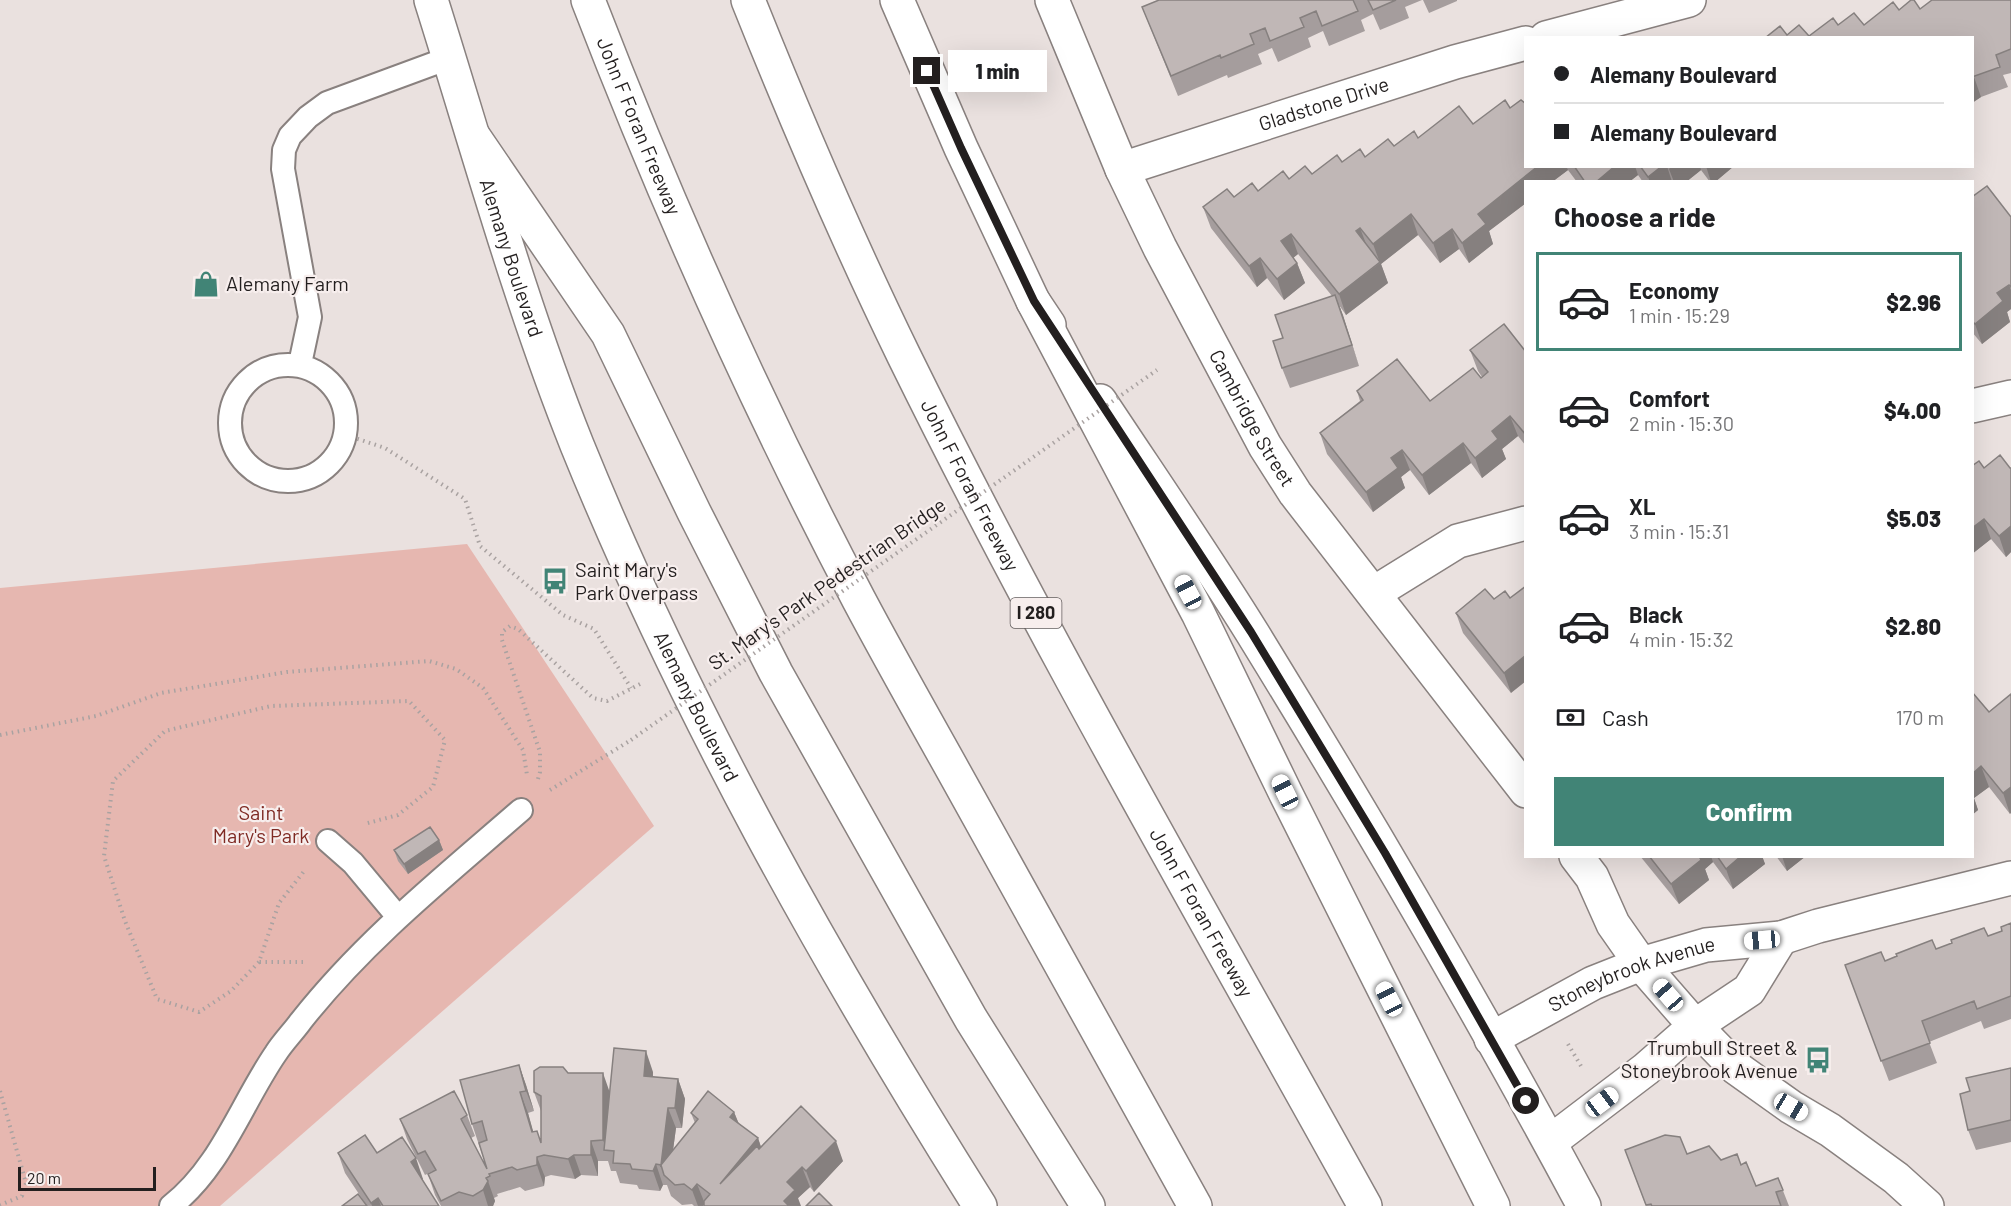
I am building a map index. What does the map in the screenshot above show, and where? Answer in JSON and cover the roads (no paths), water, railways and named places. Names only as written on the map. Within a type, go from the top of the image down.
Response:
[{"type":"main road","name":"Alemany Boulevard","points":[[431,0],[523,298],[577,444],[640,590],[709,733],[782,872],[856,1005],[980,1206]]},
{"type":"main road","name":"John F Foran Freeway","points":[[588,0],[686,239],[769,421],[814,511],[907,688],[1195,1206]]},
{"type":"main road","name":"John F Foran Freeway","points":[[748,0],[813,159],[858,260],[949,446],[1090,711],[1365,1206]]},
{"type":"main road","points":[[897,0],[961,148],[1034,301],[1198,613],[1285,792],[1493,1206]]},
{"type":"main road","name":"Cambridge Street","points":[[1052,0],[1122,169],[1160,248],[1265,446],[1295,493],[1524,788]]},
{"type":"main road","points":[[1554,36],[1689,0]]},
{"type":"main road","name":"Gladstone Drive","points":[[1122,169],[1444,66],[1524,44]]},
{"type":"main road","points":[[474,137],[608,334],[694,512],[776,673],[971,1019],[1088,1206]]},
{"type":"main road","points":[[1034,301],[1251,632],[1385,853],[1550,1142],[1584,1206]]},
{"type":"main road","points":[[1974,406],[2011,397]]},
{"type":"main road","points":[[1374,592],[1458,541],[1524,524]]},
{"type":"main road","points":[[1578,858],[1592,877],[1613,924],[1641,964],[1695,1026],[1735,1067],[1791,1107],[1840,1137],[1896,1178],[1927,1206]]},
{"type":"main road","name":"Stoneybrook Avenue","points":[[1491,1039],[1593,983],[1641,964],[1706,945],[1781,938],[1818,926],[2011,878]]},
{"type":"main road","points":[[1550,1142],[1646,1069],[1695,1026],[1749,990],[1781,938]]},
{"type":"lane","points":[[300,364],[310,317],[283,169],[284,150],[290,136],[308,117],[327,103],[449,58]]},
{"type":"lane","points":[[300,364],[327,378],[344,404],[346,435],[333,462],[308,480],[277,481],[249,468],[232,442],[231,411],[244,383],[269,367],[300,364]]},
{"type":"lane","points":[[171,1206],[184,1196],[209,1167],[276,1053],[346,967],[398,917],[521,810]]},
{"type":"lane","points":[[328,841],[353,863],[398,917]]},
{"type":"place","name":"Alemany Farm","points":[[206,284]]},
{"type":"place","name":"Saint Mary's Park Overpass","points":[[555,581]]},
{"type":"place","name":"Trumbull Street & Stoneybrook Avenue","points":[[1818,1060]]},
{"type":"park label","name":"Saint Mary's Park","points":[[261,824]]}]
